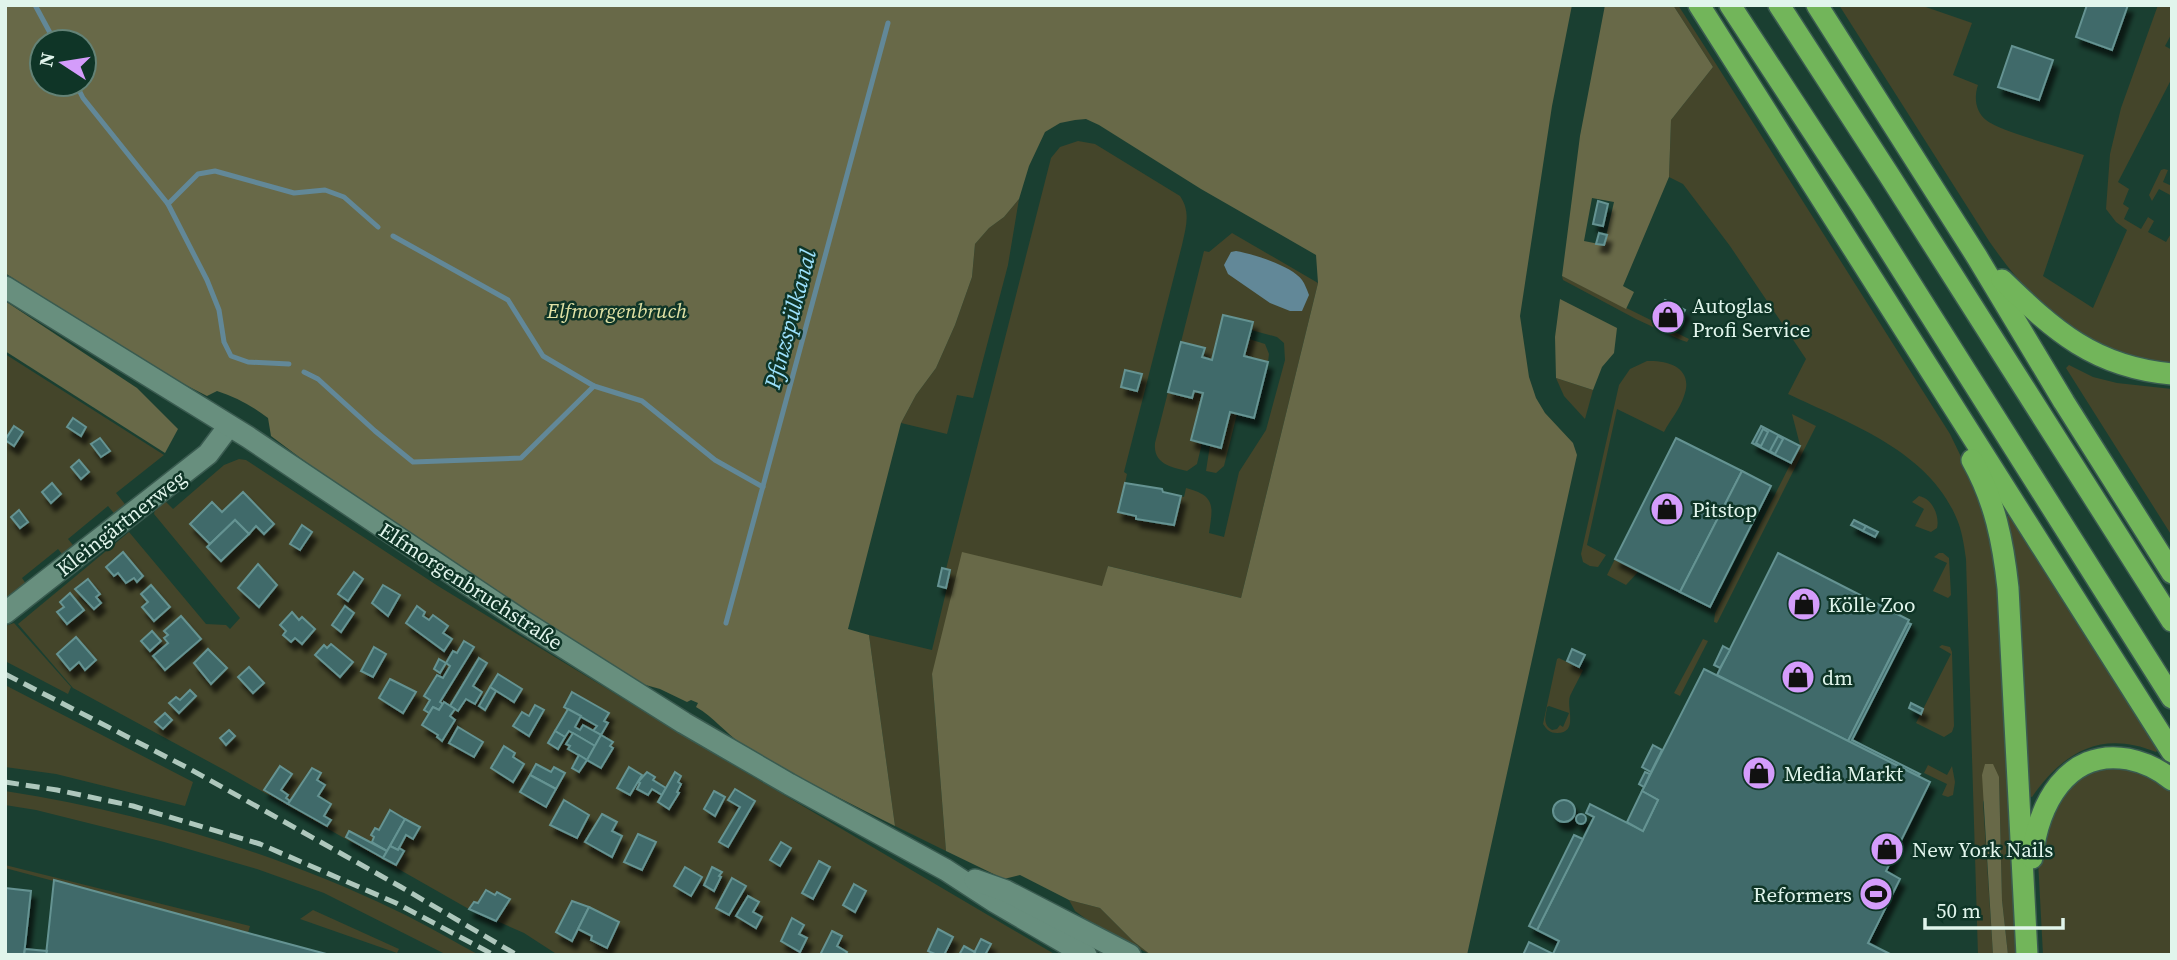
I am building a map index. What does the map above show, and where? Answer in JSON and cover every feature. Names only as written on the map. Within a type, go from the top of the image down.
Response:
[{"type":"highway","points":[[1699,5],[2172,752]]},
{"type":"highway","points":[[1730,5],[1861,205],[2172,698]]},
{"type":"highway","points":[[1779,5],[2172,621]]},
{"type":"highway","points":[[1817,5],[1977,257],[2064,402],[2172,573]]},
{"type":"highway","points":[[1977,257],[2038,316],[2067,338],[2100,357],[2148,372],[2172,374]]},
{"type":"highway","points":[[1952,403],[1957,436],[1985,485],[2003,545],[2008,588],[2027,955]]},
{"type":"highway","points":[[2037,955],[2032,857],[2043,811],[2063,780],[2087,762],[2118,757],[2136,761],[2172,780]]},
{"type":"main road","name":"Elfmorgenbruchstraße","points":[[5,287],[229,426],[524,622],[684,723],[947,870],[995,902],[1086,955]]},
{"type":"main road","name":"Kleingärtnerweg","points":[[5,612],[208,454],[229,426]]},
{"type":"main road","name":"Elfmorgenbruchstraße","points":[[947,870],[1006,891],[1130,955]]},
{"type":"green space","name":"Elfmorgenbruch","points":[[5,5],[1572,5],[1552,106],[1520,316],[1529,377],[1536,398],[1545,413],[1573,443],[1577,455],[1467,955],[1151,955],[1100,908],[1069,900],[1020,875],[1004,879],[946,851],[932,674],[962,552],[1102,586],[1108,566],[1241,598],[1318,283],[1316,255],[1086,119],[1060,123],[1045,132],[1029,166],[1019,199],[975,244],[972,277],[955,325],[936,368],[916,395],[901,423],[848,629],[869,635],[895,826],[742,744],[696,707],[698,703],[691,700],[687,702],[660,689],[635,682],[374,513],[271,436],[268,418],[256,410],[217,391],[207,396],[143,363],[5,273]]},
{"type":"green space","points":[[1605,5],[1673,5],[1713,67],[1671,120],[1669,177],[1623,286],[1634,292],[1626,309],[1562,276],[1580,136]],"holes":[[[1592,198],[1614,202],[1604,245],[1584,241]]]},
{"type":"green space","points":[[1673,5],[1678,5],[1950,434],[1982,500],[2001,591],[2020,955],[2008,955],[2002,900],[1999,777],[1983,802],[1993,955],[1978,955],[1966,559],[1958,522],[1943,494],[1927,474],[1907,457],[1861,428],[1788,394],[1806,359],[1730,246],[1683,184],[1669,177],[1671,120],[1713,67]]},
{"type":"green space","points":[[1839,5],[1920,5],[1972,23],[1953,75],[1978,85],[1976,104],[1982,116],[2004,129],[2084,155],[2043,276],[2093,308],[2127,230],[2116,222],[2106,209],[2110,154],[2121,108],[2158,5],[2172,5],[2172,33],[2165,46],[2172,50],[2172,78],[2118,182],[2129,189],[2123,204],[2129,208],[2124,219],[2141,229],[2148,217],[2154,221],[2148,232],[2166,242],[2172,232],[2172,364],[2129,358],[2102,348],[2064,324],[2031,294],[1989,241]]},
{"type":"green space","points":[[1078,141],[1095,144],[1180,196],[1187,214],[1182,245],[1124,472],[1127,474],[1119,512],[1155,524],[1181,496],[1184,497],[1186,488],[1208,499],[1211,509],[1209,533],[1224,537],[1239,472],[1266,430],[1285,360],[1284,343],[1277,337],[1251,330],[1252,322],[1224,315],[1212,360],[1202,357],[1204,348],[1181,342],[1204,251],[1209,252],[1232,233],[1318,283],[1241,598],[1108,566],[1103,586],[932,674],[946,851],[895,826],[869,635],[932,650],[951,571],[946,569],[1051,158],[1060,147]]},
{"type":"green space","points":[[2164,169],[2168,170],[2163,182],[2172,186],[2172,196],[2159,189],[2152,201],[2149,195]]},
{"type":"green space","points":[[1019,199],[1008,265],[973,398],[957,395],[947,434],[901,423],[916,395],[936,368],[955,325],[972,277],[975,244]]},
{"type":"green space","points":[[1562,276],[1689,339],[1687,342],[1681,340],[1636,319],[1563,280]]},
{"type":"green space","points":[[1560,299],[1617,328],[1614,353],[1602,367],[1593,390],[1556,378],[1555,337]]},
{"type":"green space","points":[[5,301],[137,388],[178,429],[165,453],[5,351]]},
{"type":"green space","points":[[1249,339],[1265,344],[1269,354],[1268,362],[1244,356]]},
{"type":"green space","points":[[5,354],[164,455],[116,493],[128,508],[117,517],[108,506],[68,539],[77,550],[66,559],[58,549],[22,578],[28,587],[5,604]]},
{"type":"green space","points":[[1647,361],[1664,362],[1678,368],[1686,379],[1684,396],[1664,432],[1617,409],[1587,545],[1606,555],[1598,567],[1590,566],[1583,562],[1581,554],[1619,385],[1630,369]]},
{"type":"green space","points":[[2069,365],[2093,377],[2117,383],[2172,389],[2172,536],[2066,368]]},
{"type":"green space","points":[[1556,378],[1593,390],[1585,419],[1564,396]]},
{"type":"green space","points":[[1194,391],[1203,393],[1191,440],[1202,443],[1197,464],[1187,471],[1169,466],[1160,460],[1155,443],[1168,392],[1192,398]]},
{"type":"green space","points":[[1230,412],[1237,414],[1224,466],[1216,473],[1206,471],[1210,445],[1221,448]]},
{"type":"green space","points":[[1792,414],[1816,426],[1717,623],[1714,622],[1715,613],[1800,445]]},
{"type":"green space","points":[[239,459],[246,460],[438,586],[706,749],[1056,955],[558,955],[524,933],[467,908],[228,772],[73,688],[18,624],[129,532],[206,624],[226,625],[230,629],[240,618],[154,514],[155,509],[165,501],[173,509],[224,465]]},
{"type":"green space","points":[[1919,496],[1928,500],[1936,513],[1937,528],[1931,532],[1915,526],[1924,509],[1912,502]]},
{"type":"green space","points":[[2011,515],[2158,749],[2156,752],[2118,743],[2101,744],[2086,749],[2057,767],[2032,797],[2028,796],[2016,570],[2007,516]]},
{"type":"green space","points":[[1939,553],[1949,558],[1951,595],[1948,598],[1933,591],[1947,563],[1934,557]]},
{"type":"green space","points":[[1615,559],[1639,571],[1626,585],[1607,575]]},
{"type":"green space","points":[[14,623],[71,687],[68,694],[5,661],[5,626]]},
{"type":"green space","points":[[1703,639],[1708,641],[1680,696],[1674,693]]},
{"type":"green space","points":[[1939,647],[1950,647],[1952,652],[1954,726],[1952,732],[1944,737],[1916,723],[1951,654]]},
{"type":"green space","points":[[1557,659],[1583,670],[1570,696],[1570,724],[1568,729],[1557,733],[1549,731],[1543,724]],"holes":[[[1547,707],[1569,713],[1563,727],[1560,725],[1552,730],[1547,725]]]},
{"type":"green space","points":[[5,685],[193,782],[185,806],[56,774],[5,767]]},
{"type":"green space","points":[[1985,764],[1993,764],[1999,777],[2002,900],[2008,955],[1993,955],[1982,775]]},
{"type":"green space","points":[[1928,765],[1947,775],[1952,766],[1955,782],[1953,795],[1942,795],[1947,784],[1924,773]]},
{"type":"green space","points":[[2105,766],[2140,773],[2172,792],[2172,955],[2043,955],[2038,860],[2052,812],[2076,779]]},
{"type":"green space","points":[[5,791],[155,822],[253,852],[301,869],[395,910],[479,955],[447,955],[324,893],[257,869],[164,842],[36,810],[5,805]]},
{"type":"green space","points":[[5,865],[250,926],[248,933],[5,868]]},
{"type":"green space","points":[[1069,900],[1100,908],[1151,955],[1086,919],[1075,911]]},
{"type":"green space","points":[[313,910],[399,949],[397,953],[300,919]]},
{"type":"water","points":[[1231,252],[1272,261],[1297,275],[1309,295],[1302,311],[1290,311],[1270,303],[1228,274],[1224,265]]},
{"type":"building","points":[[2087,5],[2128,5],[2112,50],[2076,37]]},
{"type":"building","points":[[2012,46],[2053,60],[2039,100],[1998,87]]},
{"type":"building","points":[[1598,201],[1608,204],[1603,226],[1593,224]]},
{"type":"building","points":[[1599,233],[1607,235],[1604,245],[1596,244]]},
{"type":"building","points":[[1665,300],[1685,310],[1682,316],[1662,306]]},
{"type":"building","points":[[1662,306],[1682,316],[1674,331],[1654,321]]},
{"type":"building","points":[[1223,315],[1253,322],[1244,356],[1268,362],[1254,418],[1230,412],[1221,448],[1191,440],[1203,393],[1194,391],[1192,398],[1168,392],[1181,342],[1205,348],[1202,357],[1212,360]]},
{"type":"building","points":[[1125,370],[1142,374],[1137,391],[1121,387]]},
{"type":"building","points":[[73,418],[86,427],[81,436],[67,427]]},
{"type":"building","points":[[14,426],[23,432],[14,446],[5,440]]},
{"type":"building","points":[[1761,426],[1800,446],[1791,463],[1752,443]]},
{"type":"building","points":[[1763,429],[1768,432],[1761,446],[1756,443]]},
{"type":"building","points":[[1778,436],[1783,439],[1775,454],[1770,451]]},
{"type":"building","points":[[100,438],[110,451],[101,457],[91,444]]},
{"type":"building","points":[[1676,438],[1742,471],[1680,592],[1615,559]]},
{"type":"building","points":[[79,460],[89,472],[81,479],[71,467]]},
{"type":"building","points":[[1742,471],[1771,486],[1710,607],[1680,592]]},
{"type":"building","points":[[52,483],[61,494],[51,503],[42,492]]},
{"type":"building","points":[[1125,483],[1162,489],[1163,492],[1181,496],[1174,525],[1136,519],[1136,516],[1118,512]]},
{"type":"building","points":[[243,492],[274,524],[264,534],[256,526],[249,534],[235,520],[210,544],[190,524],[212,502],[222,512]]},
{"type":"building","points":[[19,510],[28,522],[20,528],[11,517]]},
{"type":"building","points":[[235,520],[249,534],[221,561],[207,547]]},
{"type":"building","points":[[1854,520],[1866,526],[1863,531],[1851,525]]},
{"type":"building","points":[[302,525],[312,532],[300,550],[290,544]]},
{"type":"building","points":[[1866,526],[1878,532],[1875,537],[1863,531]]},
{"type":"building","points":[[123,552],[143,576],[137,582],[134,578],[126,583],[118,573],[114,576],[106,567]]},
{"type":"building","points":[[1778,553],[1909,620],[1848,741],[1717,675]]},
{"type":"building","points":[[258,564],[277,585],[259,607],[238,588]]},
{"type":"building","points":[[942,568],[950,570],[946,588],[938,586]]},
{"type":"building","points":[[354,572],[363,579],[348,601],[338,594]]},
{"type":"building","points":[[88,579],[100,594],[96,597],[101,603],[94,609],[75,589]]},
{"type":"building","points":[[151,585],[170,607],[154,621],[142,607],[148,602],[141,594]]},
{"type":"building","points":[[383,585],[400,595],[388,616],[372,603]]},
{"type":"building","points":[[70,593],[84,610],[67,624],[57,612],[64,607],[60,602]]},
{"type":"building","points":[[345,606],[354,613],[341,632],[332,625]]},
{"type":"building","points":[[417,606],[425,612],[423,616],[429,620],[433,615],[448,626],[443,633],[452,639],[444,651],[406,623]]},
{"type":"building","points":[[292,612],[299,620],[302,617],[315,629],[302,644],[295,638],[291,642],[283,635],[286,631],[280,625]]},
{"type":"building","points":[[181,616],[201,639],[165,670],[153,656],[168,643],[164,638],[168,635],[164,631]]},
{"type":"building","points":[[1908,623],[1911,624],[1852,740],[1920,774],[1918,776],[1848,741]]},
{"type":"building","points":[[152,631],[161,641],[150,651],[141,641]]},
{"type":"building","points":[[76,637],[96,660],[85,670],[79,662],[70,670],[57,654]]},
{"type":"building","points":[[464,641],[474,647],[440,702],[443,704],[439,710],[433,707],[429,713],[424,710],[430,700],[424,696],[437,675],[443,678],[450,666],[446,663],[453,651],[457,653]]},
{"type":"building","points":[[331,644],[353,662],[340,677],[315,655],[324,645],[327,648]]},
{"type":"building","points":[[1723,646],[1730,650],[1720,668],[1714,665]]},
{"type":"building","points":[[374,647],[386,654],[373,677],[361,671]]},
{"type":"building","points":[[208,649],[227,668],[211,684],[194,663]]},
{"type":"building","points":[[1572,649],[1585,655],[1579,667],[1567,661]]},
{"type":"building","points":[[479,658],[487,663],[473,686],[482,692],[475,704],[466,699],[458,711],[450,706]]},
{"type":"building","points":[[439,659],[446,663],[440,673],[434,669]]},
{"type":"building","points":[[249,667],[264,683],[253,693],[238,677]]},
{"type":"building","points":[[1704,669],[1930,782],[1886,871],[1900,879],[1868,943],[1892,955],[1523,955],[1529,942],[1553,954],[1559,941],[1537,930],[1594,817],[1586,813],[1590,804],[1643,831],[1658,800],[1642,791]]},
{"type":"building","points":[[498,674],[522,689],[514,702],[490,687]]},
{"type":"building","points":[[390,679],[416,692],[403,713],[379,698]]},
{"type":"building","points":[[490,687],[496,691],[485,710],[479,706]]},
{"type":"building","points":[[190,690],[196,696],[179,713],[169,703],[176,697],[180,700]]},
{"type":"building","points":[[572,692],[609,713],[604,721],[608,723],[601,735],[593,731],[597,726],[564,707]]},
{"type":"building","points":[[444,702],[455,709],[450,716],[455,720],[442,741],[438,735],[422,725],[433,707],[439,710]]},
{"type":"building","points":[[1911,703],[1923,709],[1921,714],[1909,708]]},
{"type":"building","points":[[535,705],[544,710],[529,736],[513,726],[522,712],[529,716]]},
{"type":"building","points":[[568,709],[581,716],[575,727],[580,730],[583,725],[601,735],[595,746],[569,731],[565,737],[555,731]]},
{"type":"building","points":[[165,713],[172,720],[163,729],[155,722]]},
{"type":"building","points":[[458,727],[483,742],[474,757],[449,743]]},
{"type":"building","points":[[229,730],[235,736],[226,745],[220,738]]},
{"type":"building","points":[[555,731],[565,737],[558,749],[548,743]]},
{"type":"building","points":[[573,733],[595,746],[587,760],[568,749],[570,746],[566,744]]},
{"type":"building","points":[[601,735],[613,742],[610,746],[613,748],[601,768],[587,760]]},
{"type":"building","points":[[1653,745],[1662,750],[1651,772],[1642,767]]},
{"type":"building","points":[[504,746],[515,753],[513,757],[524,764],[513,782],[491,768]]},
{"type":"building","points":[[579,755],[587,760],[579,772],[572,768]]},
{"type":"building","points":[[536,764],[551,772],[554,767],[565,773],[556,789],[530,775]]},
{"type":"building","points":[[280,766],[292,774],[281,790],[288,795],[288,804],[264,790]]},
{"type":"building","points":[[629,767],[642,775],[630,795],[617,788]]},
{"type":"building","points":[[312,768],[321,773],[317,780],[325,785],[318,796],[331,804],[324,816],[331,820],[327,826],[288,804]]},
{"type":"building","points":[[647,772],[655,777],[653,780],[666,788],[662,795],[652,789],[648,795],[637,789],[640,783],[638,782]]},
{"type":"building","points":[[675,772],[681,776],[678,782],[681,784],[669,809],[658,802]]},
{"type":"building","points":[[1645,772],[1650,774],[1644,787],[1639,784]]},
{"type":"building","points":[[530,775],[556,789],[546,807],[520,792]]},
{"type":"building","points":[[735,789],[755,801],[728,847],[719,842],[740,807],[728,800]]},
{"type":"building","points":[[714,791],[725,797],[715,816],[704,809]]},
{"type":"building","points":[[1642,791],[1658,800],[1643,831],[1627,822]]},
{"type":"building","points":[[564,800],[589,815],[577,838],[550,825]]},
{"type":"building","points":[[1564,800],[1572,803],[1575,811],[1572,819],[1564,822],[1556,819],[1553,811],[1556,803]]},
{"type":"building","points":[[390,810],[405,819],[387,851],[372,842],[374,837],[371,835],[375,828],[379,830]]},
{"type":"building","points":[[602,814],[617,822],[612,831],[622,836],[612,857],[585,842]]},
{"type":"building","points":[[1581,814],[1585,815],[1585,823],[1581,824],[1577,823],[1576,819],[1577,815]]},
{"type":"building","points":[[405,819],[420,827],[413,839],[406,835],[398,850],[390,846]]},
{"type":"building","points":[[349,831],[387,851],[383,858],[346,837]]},
{"type":"building","points":[[638,834],[656,842],[642,870],[624,862]]},
{"type":"building","points":[[1574,835],[1583,839],[1537,930],[1529,926]]},
{"type":"building","points":[[781,842],[791,848],[780,866],[770,860]]},
{"type":"building","points":[[390,846],[404,851],[396,865],[383,858]]},
{"type":"building","points":[[819,861],[830,867],[813,899],[802,893]]},
{"type":"building","points":[[685,867],[702,877],[691,896],[674,886]]},
{"type":"building","points":[[712,867],[722,872],[714,891],[704,885]]},
{"type":"building","points":[[732,878],[746,886],[729,915],[716,908]]},
{"type":"building","points":[[54,880],[248,933],[330,955],[46,955]]},
{"type":"building","points":[[854,884],[866,891],[855,912],[843,905]]},
{"type":"building","points":[[5,888],[31,891],[24,955],[5,955]]},
{"type":"building","points":[[486,890],[510,899],[496,921],[469,909],[474,902],[478,903]]},
{"type":"building","points":[[748,896],[759,902],[753,912],[762,917],[756,928],[736,916]]},
{"type":"building","points":[[572,901],[589,907],[572,941],[556,932]]},
{"type":"building","points":[[589,907],[619,922],[607,948],[578,929]]},
{"type":"building","points":[[792,918],[804,925],[799,934],[807,938],[800,952],[781,941]]},
{"type":"building","points":[[938,929],[953,937],[944,955],[928,951]]},
{"type":"building","points":[[832,931],[842,936],[837,946],[847,952],[845,955],[820,955]]},
{"type":"building","points":[[981,939],[991,944],[985,955],[973,955]]},
{"type":"building","points":[[964,946],[975,952],[973,955],[959,955]]},
{"type":"building","points":[[25,949],[47,951],[46,955],[24,955]]},
{"type":"waterway","points":[[35,5],[47,28]]},
{"type":"waterway","name":"Pfinzspülkanal","points":[[726,623],[888,23]]},
{"type":"waterway","points":[[83,98],[168,204],[207,280],[219,310],[224,342],[231,356],[248,362],[289,364]]},
{"type":"waterway","points":[[168,204],[198,174],[215,171],[294,193],[325,190],[344,197],[378,227]]},
{"type":"waterway","points":[[393,236],[508,300],[543,356],[594,386],[642,401],[715,460],[763,487]]},
{"type":"waterway","points":[[304,372],[318,379],[413,462],[521,458],[594,386]]},
{"type":"railway","points":[[5,674],[188,768],[517,955]]},
{"type":"railway","points":[[5,782],[133,806],[260,844],[396,903],[494,955]]},
{"type":"place","name":"Autoglas Profi Service","points":[[1668,317]]},
{"type":"place","name":"Pitstop","points":[[1667,509]]},
{"type":"place","name":"Kölle Zoo","points":[[1804,604]]},
{"type":"place","name":"dm","points":[[1798,677]]},
{"type":"place","name":"Media Markt","points":[[1759,773]]},
{"type":"place","name":"New York Nails","points":[[1887,849]]},
{"type":"place","name":"Reformers","points":[[1876,894]]}]
